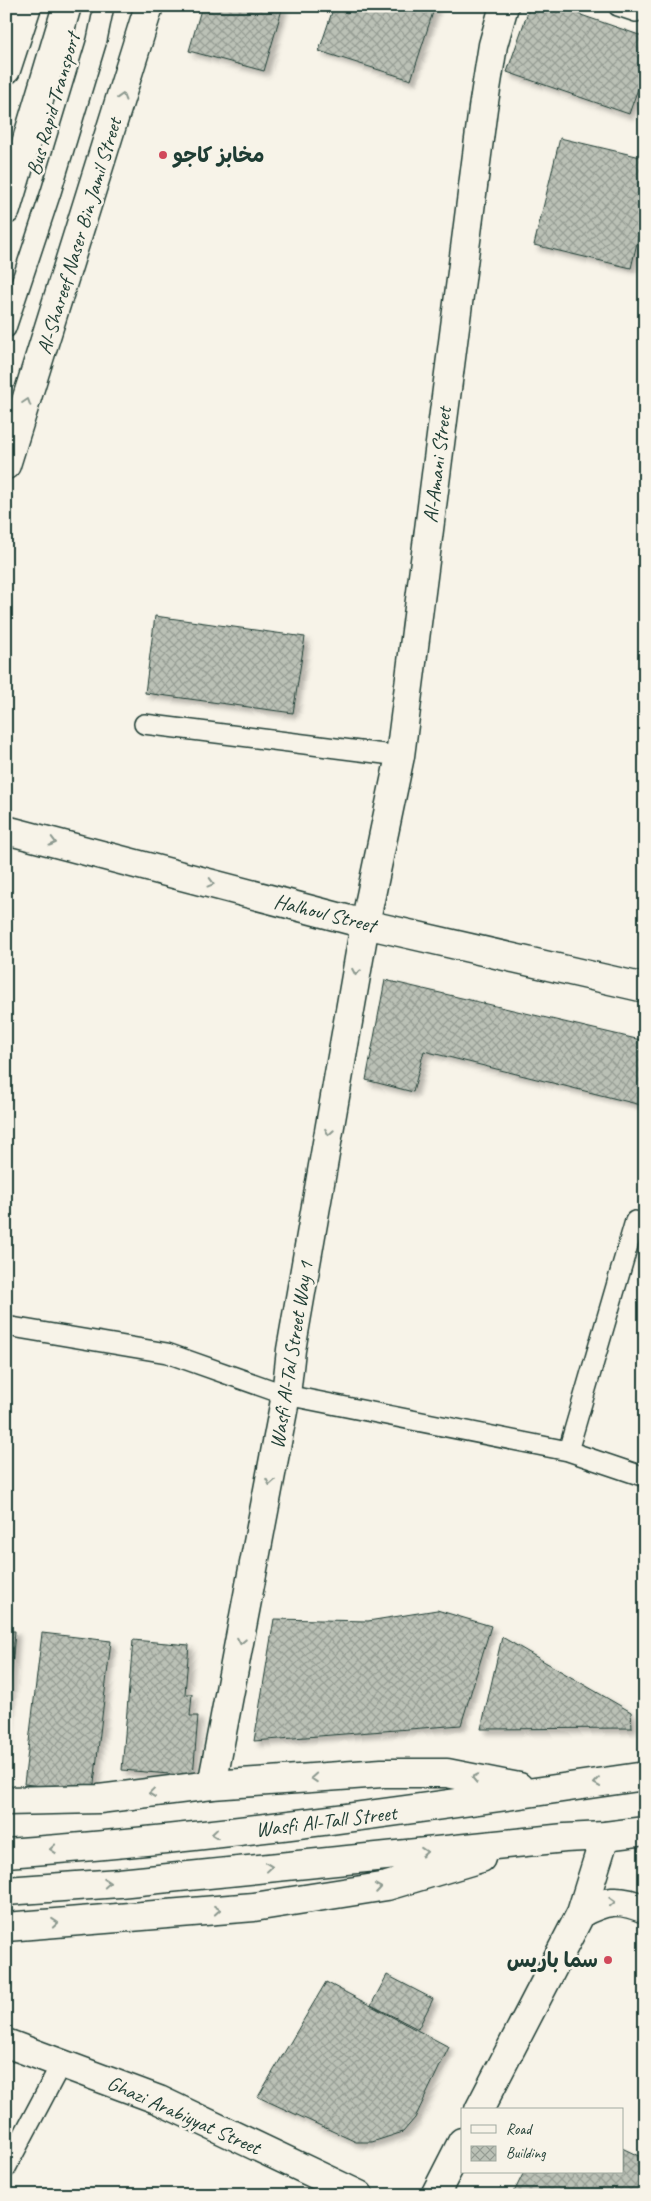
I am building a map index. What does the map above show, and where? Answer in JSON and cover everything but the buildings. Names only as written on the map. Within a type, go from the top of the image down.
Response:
[{"type":"main road","points":[[6,70],[27,6]]},
{"type":"main road","points":[[6,210],[67,6]]},
{"type":"main road","name":"Al-Shareef Naser Bin Jamil Street","points":[[6,465],[149,6]]},
{"type":"main road","name":"Al-Amani Street","points":[[365,924],[400,756],[483,108],[493,45],[504,6]]},
{"type":"main road","name":"Halhoul Street","points":[[6,830],[365,924],[645,988]]},
{"type":"main road","name":"Wasfi Al-Tal Street Way 1","points":[[212,1785],[286,1395],[291,1350],[365,924]]},
{"type":"main road","points":[[6,1801],[99,1800],[212,1785],[382,1773],[447,1773],[540,1791]]},
{"type":"main road","name":"Wasfi Al-Tall Street","points":[[6,1853],[116,1844],[315,1823],[645,1776]]},
{"type":"main road","name":"Wasfi Al-Tall Street","points":[[6,1891],[119,1882],[645,1831]]},
{"type":"main road","points":[[480,2108],[581,1913],[604,1836]]},
{"type":"main road","points":[[6,1927],[254,1907],[387,1886],[528,1842]]},
{"type":"main road","points":[[581,1913],[600,1903],[616,1901],[631,1903],[645,1908]]},
{"type":"main road","name":"Ghazi Arabiyyat Street","points":[[6,2043],[159,2100],[359,2195]]},
{"type":"main road","points":[[435,2195],[461,2144]]},
{"type":"lane","name":"Bus Rapid Transport","points":[[6,328],[51,192],[96,40],[104,6]]},
{"type":"lane","points":[[618,6],[636,12]]},
{"type":"lane","points":[[144,724],[400,756]]},
{"type":"lane","points":[[568,1451],[635,1221]]},
{"type":"lane","points":[[6,1326],[167,1353],[286,1395],[568,1451],[645,1477]]},
{"type":"lane","points":[[6,2168],[61,2064]]},
{"type":"place","name":"مخابز كاجو","points":[[163,155]]},
{"type":"place","name":"سما باريس","points":[[608,1960]]}]
